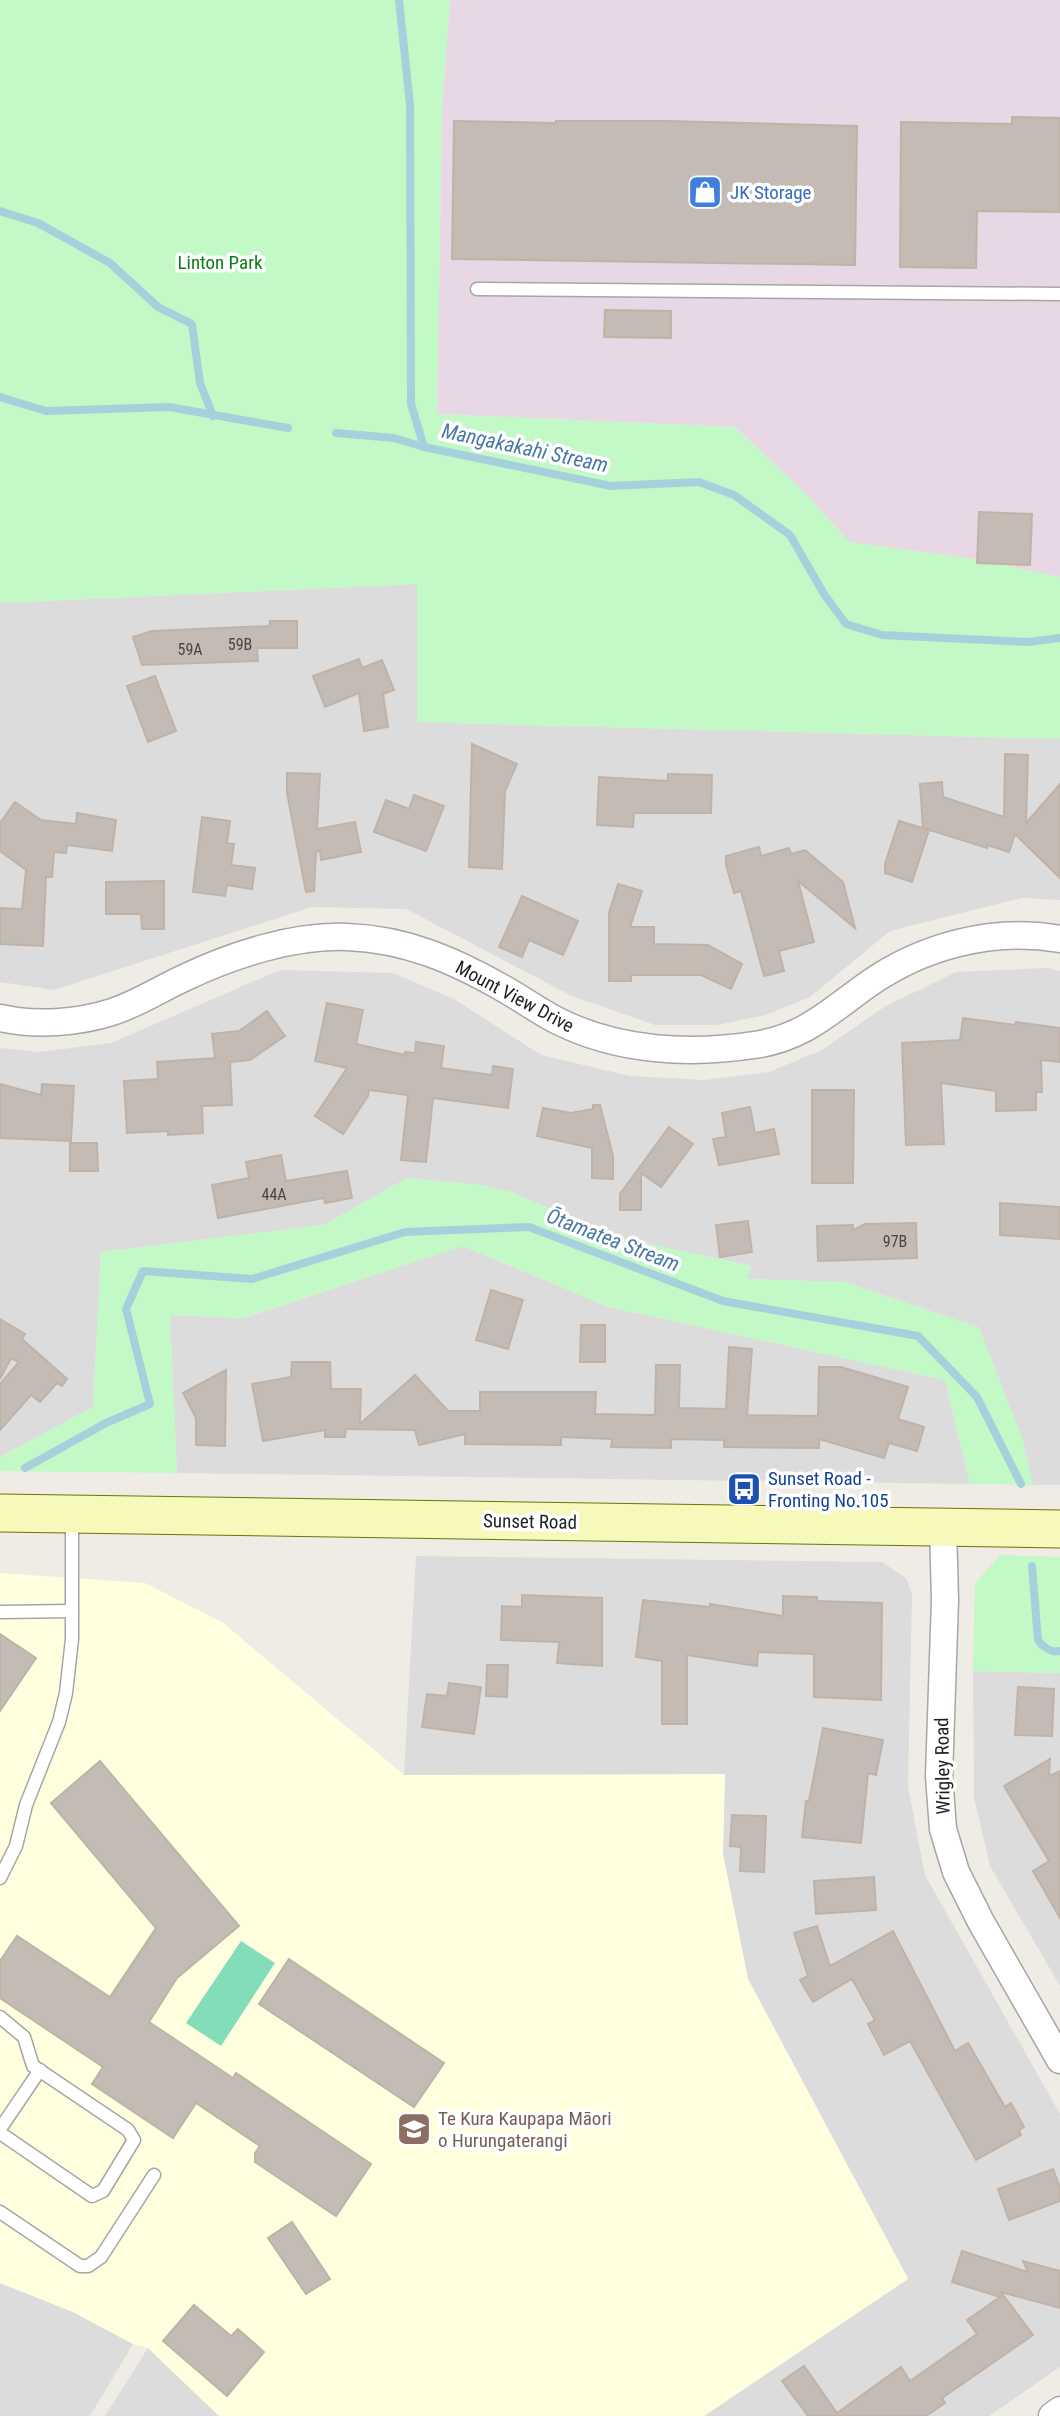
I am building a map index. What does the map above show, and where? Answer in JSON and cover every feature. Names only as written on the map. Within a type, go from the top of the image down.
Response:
[{"type":"main road","name":"Sunset Road","points":[[0,1513],[1060,1529]]},
{"type":"street","name":"Mount View Drive","points":[[0,1018],[41,1023],[112,1012],[185,978],[263,948],[297,940],[348,937],[388,941],[426,950],[495,984],[559,1022],[594,1037],[673,1050],[717,1049],[756,1045],[794,1034],[816,1024],[869,984],[920,955],[951,945],[997,936],[1060,939]]},
{"type":"street","name":"Wrigley Road","points":[[943,1527],[945,1600],[939,1776],[943,1829],[956,1872],[981,1922],[1060,2060]]},
{"type":"street","points":[[1052,2416],[1060,2410]]},
{"type":"lane","points":[[477,289],[1060,294]]},
{"type":"lane","points":[[0,1878],[16,1846],[26,1805],[59,1722],[70,1672],[72,1514]]},
{"type":"lane","points":[[0,1612],[72,1611]]},
{"type":"lane","points":[[0,2017],[24,2037],[31,2062],[133,2136],[134,2144],[103,2191],[92,2196],[0,2131],[40,2070]]},
{"type":"lane","points":[[0,2212],[80,2266],[88,2266],[101,2257],[154,2175]]},
{"type":"shaded area","points":[[450,0],[1060,0],[1060,577],[974,559],[849,542],[804,492],[735,427],[437,414],[442,109]]},
{"type":"shaded area","points":[[417,584],[417,722],[1060,739],[1060,900],[1022,898],[890,931],[810,997],[766,1015],[717,1025],[655,1025],[572,996],[406,909],[312,907],[54,990],[0,982],[0,603]]},
{"type":"shaded area","points":[[1047,968],[1060,971],[1060,1485],[1033,1485],[1022,1437],[845,1282],[745,1279],[752,1266],[616,1237],[511,1192],[480,1185],[407,1178],[324,1225],[101,1252],[93,1407],[0,1457],[0,1048],[39,1052],[111,1043],[280,970],[393,973],[454,999],[541,1055],[630,1076],[704,1080],[769,1072],[822,1050],[884,1007],[956,972]]},
{"type":"shaded area","points":[[463,1246],[609,1307],[945,1380],[970,1484],[177,1473],[170,1315],[244,1318]]},
{"type":"shaded area","points":[[416,1556],[882,1562],[906,1578],[912,1594],[908,1787],[925,1875],[1060,2114],[1060,2367],[989,2416],[704,2416],[908,2278],[748,1979],[723,1854],[725,1775],[404,1775]]},
{"type":"shaded area","name":"Te Kura Kaupapa Māori o Hurungaterangi","points":[[0,1573],[145,1583],[222,1622],[404,1775],[725,1774],[723,1854],[748,1979],[908,2279],[704,2416],[219,2416],[148,2348],[133,2344],[73,2312],[0,2283]]},
{"type":"shaded area","points":[[973,1671],[1060,1673],[1060,1986],[990,1866],[974,1797]]},
{"type":"shaded area","points":[[0,2283],[73,2312],[133,2344],[90,2416],[0,2416]]},
{"type":"shaded area","points":[[148,2348],[219,2416],[105,2416]]},
{"type":"green space","name":"Linton Park","points":[[0,0],[450,0],[442,109],[437,414],[735,427],[804,492],[849,542],[975,559],[1060,577],[1060,739],[417,722],[417,584],[0,603]]},
{"type":"green space","points":[[407,1178],[480,1185],[511,1192],[616,1237],[752,1266],[746,1279],[845,1282],[979,1327],[1022,1437],[1033,1485],[970,1484],[945,1380],[609,1307],[463,1246],[244,1318],[170,1315],[177,1473],[0,1471],[0,1457],[93,1407],[101,1252],[324,1225]]},
{"type":"green space","points":[[1000,1555],[1060,1557],[1060,1673],[973,1671],[975,1583]]},
{"type":"green space","points":[[241,1941],[275,1963],[221,2046],[186,2023]]},
{"type":"building","points":[[1012,117],[1060,118],[1060,212],[977,211],[976,268],[900,267],[901,122],[1012,124]]},
{"type":"building","points":[[454,121],[668,121],[857,126],[855,265],[452,259]]},
{"type":"building","points":[[605,310],[671,311],[671,338],[604,337]]},
{"type":"building","points":[[979,512],[1032,514],[1030,565],[977,563]]},
{"type":"building","points":[[270,621],[297,621],[297,648],[257,648],[258,661],[142,665],[133,637],[152,631],[270,626]]},
{"type":"building","points":[[359,659],[362,668],[382,660],[394,690],[383,694],[388,727],[364,731],[359,693],[325,707],[313,676]]},
{"type":"building","points":[[155,676],[176,731],[148,742],[127,686]]},
{"type":"building","points":[[472,744],[517,764],[505,791],[502,869],[469,867]]},
{"type":"building","points":[[1005,754],[1028,755],[1026,823],[1060,784],[1060,878],[1015,834],[1009,852],[923,828],[920,784],[942,782],[943,797],[1004,817]]},
{"type":"building","points":[[287,773],[320,774],[317,829],[355,822],[361,852],[321,860],[320,851],[316,852],[314,891],[306,892],[287,793]]},
{"type":"building","points":[[668,774],[712,775],[711,813],[634,813],[633,827],[597,825],[599,777],[668,781]]},
{"type":"building","points":[[414,795],[444,806],[426,851],[374,832],[386,800],[409,809]]},
{"type":"building","points":[[15,802],[41,820],[76,824],[77,813],[116,820],[112,851],[67,845],[66,853],[54,852],[52,877],[46,877],[43,946],[0,944],[0,908],[22,909],[26,870],[0,851],[0,823]]},
{"type":"building","points":[[202,817],[230,821],[227,843],[234,844],[231,865],[255,868],[252,889],[227,885],[225,896],[193,892]]},
{"type":"building","points":[[899,821],[929,830],[912,882],[885,873],[885,864]]},
{"type":"building","points":[[759,847],[761,856],[789,848],[791,854],[805,850],[843,882],[855,928],[798,881],[814,942],[779,951],[784,971],[764,976],[741,891],[734,893],[726,865],[726,856]]},
{"type":"building","points":[[164,881],[164,929],[142,929],[141,914],[106,914],[106,882]]},
{"type":"building","points":[[618,884],[642,891],[630,927],[654,927],[654,944],[708,945],[742,964],[731,989],[701,975],[631,975],[631,981],[609,981],[609,913]]},
{"type":"building","points":[[522,896],[578,921],[563,955],[529,940],[522,957],[499,947]]},
{"type":"building","points":[[327,1003],[363,1010],[356,1044],[405,1055],[405,1052],[415,1053],[416,1042],[444,1046],[441,1068],[492,1075],[493,1066],[513,1069],[508,1108],[433,1098],[426,1162],[401,1160],[408,1095],[369,1090],[368,1096],[343,1134],[315,1116],[347,1068],[315,1061]]},
{"type":"building","points":[[267,1011],[285,1036],[250,1060],[230,1062],[232,1105],[202,1106],[203,1133],[127,1133],[124,1081],[158,1079],[157,1062],[215,1058],[212,1034],[239,1031]]},
{"type":"building","points":[[963,1018],[1060,1028],[1060,1062],[1041,1060],[1042,1092],[1036,1092],[1036,1110],[996,1111],[996,1091],[941,1083],[944,1144],[906,1145],[902,1043],[960,1040]]},
{"type":"building","points":[[0,1084],[41,1095],[42,1084],[74,1086],[71,1141],[0,1138]]},
{"type":"building","points":[[812,1090],[854,1090],[853,1183],[812,1183]]},
{"type":"building","points":[[593,1105],[600,1105],[613,1156],[613,1179],[592,1178],[592,1148],[537,1136],[543,1108],[571,1113],[593,1109]]},
{"type":"building","points":[[750,1107],[755,1133],[774,1129],[779,1154],[719,1165],[713,1139],[726,1137],[722,1113]]},
{"type":"building","points":[[669,1127],[693,1144],[661,1187],[641,1173],[641,1210],[620,1210],[620,1194]]},
{"type":"building","points":[[70,1143],[97,1143],[98,1171],[70,1171]]},
{"type":"building","points":[[281,1155],[286,1181],[347,1171],[352,1198],[325,1203],[324,1198],[218,1218],[212,1185],[249,1178],[246,1162]]},
{"type":"building","points":[[1000,1203],[1060,1207],[1060,1239],[1000,1235]]},
{"type":"building","points":[[748,1221],[752,1252],[720,1257],[716,1225]]},
{"type":"building","points":[[916,1223],[917,1258],[818,1261],[817,1226],[853,1225],[853,1230],[865,1224]]},
{"type":"building","points":[[491,1290],[523,1300],[508,1349],[476,1340]]},
{"type":"building","points":[[0,1319],[25,1334],[22,1339],[67,1379],[62,1386],[57,1383],[40,1402],[31,1395],[0,1430],[0,1384],[19,1362],[11,1358],[0,1379]]},
{"type":"building","points":[[581,1325],[605,1325],[605,1362],[580,1362]]},
{"type":"building","points":[[729,1347],[752,1349],[747,1415],[818,1416],[819,1367],[841,1367],[908,1387],[898,1419],[924,1427],[917,1451],[889,1443],[884,1458],[819,1439],[819,1448],[724,1447],[724,1440],[671,1439],[671,1448],[611,1447],[612,1439],[561,1437],[561,1445],[465,1444],[465,1434],[419,1445],[415,1430],[346,1429],[345,1437],[325,1437],[325,1430],[263,1441],[252,1384],[291,1377],[292,1362],[330,1362],[331,1389],[361,1389],[360,1424],[415,1375],[448,1411],[480,1411],[480,1392],[596,1392],[595,1414],[655,1415],[656,1365],[680,1365],[679,1408],[726,1409]]},
{"type":"building","points":[[226,1370],[225,1446],[196,1445],[196,1418],[183,1393]]},
{"type":"building","points":[[522,1595],[602,1598],[602,1666],[557,1663],[559,1642],[501,1640],[502,1606],[522,1607]]},
{"type":"building","points":[[783,1596],[817,1597],[817,1601],[882,1603],[881,1700],[814,1697],[814,1654],[758,1652],[757,1666],[687,1655],[687,1724],[662,1724],[662,1661],[636,1657],[643,1600],[710,1607],[710,1604],[783,1616]]},
{"type":"building","points":[[0,1634],[36,1658],[0,1711]]},
{"type":"building","points":[[487,1665],[508,1665],[507,1697],[486,1696]]},
{"type":"building","points":[[449,1683],[481,1687],[474,1734],[422,1727],[427,1694],[447,1696]]},
{"type":"building","points":[[1018,1687],[1054,1689],[1052,1736],[1015,1735]]},
{"type":"building","points":[[823,1728],[883,1740],[876,1775],[868,1773],[861,1843],[802,1837],[806,1801],[809,1801]]},
{"type":"building","points":[[1050,1759],[1049,1776],[1060,1771],[1060,1918],[1033,1871],[1049,1861],[1004,1786]]},
{"type":"building","points":[[100,1761],[239,1926],[177,1978],[149,2022],[233,2078],[236,2073],[371,2164],[336,2216],[255,2162],[255,2153],[260,2146],[196,2103],[173,2138],[92,2084],[103,2067],[0,1998],[0,1961],[17,1936],[110,1997],[156,1928],[51,1803]]},
{"type":"building","points":[[732,1815],[766,1816],[764,1872],[740,1871],[741,1847],[730,1846]]},
{"type":"building","points":[[874,1877],[876,1910],[816,1914],[814,1881]]},
{"type":"building","points":[[817,1926],[830,1966],[893,1931],[955,2051],[968,2043],[1005,2107],[1011,2103],[1024,2127],[1019,2130],[1021,2135],[976,2160],[910,2041],[884,2055],[868,2024],[875,2020],[852,1979],[813,2002],[800,1980],[808,1976],[794,1933]]},
{"type":"building","points":[[289,1959],[444,2063],[414,2107],[259,2004]]},
{"type":"building","points":[[1053,2169],[1060,2188],[1060,2201],[1009,2220],[998,2189]]},
{"type":"building","points":[[292,2222],[330,2279],[306,2294],[268,2238]]},
{"type":"building","points":[[962,2251],[1028,2272],[1023,2261],[1060,2271],[1060,2308],[1001,2292],[1033,2335],[942,2398],[945,2403],[926,2416],[808,2416],[782,2381],[804,2366],[837,2413],[901,2367],[910,2381],[977,2334],[967,2320],[1000,2297],[952,2282]]},
{"type":"building","points":[[194,2305],[231,2336],[238,2329],[264,2352],[227,2396],[163,2341]]},
{"type":"waterway","points":[[399,0],[410,105],[411,404],[424,447]]},
{"type":"waterway","points":[[0,211],[38,223],[110,263],[158,307],[192,324],[200,383],[213,416]]},
{"type":"waterway","name":"Mangakakahi Stream","points":[[0,397],[46,411],[169,407],[288,428]]},
{"type":"waterway","name":"Mangakakahi Stream","points":[[336,433],[394,438],[424,447],[611,486],[699,482],[734,495],[790,535],[824,594],[846,624],[882,635],[1028,642],[1060,638]]},
{"type":"waterway","name":"Ōtamatea Stream","points":[[25,1468],[106,1423],[150,1404],[126,1309],[143,1271],[252,1279],[405,1232],[529,1227],[723,1301],[918,1336],[977,1397],[1021,1484]]},
{"type":"waterway","name":"Ōtamatea Stream","points":[[1032,1566],[1038,1640],[1048,1649],[1060,1651]]},
{"type":"place","name":"JK Storage","points":[[705,192]]},
{"type":"place","name":"Sunset Road - Fronting No.105","points":[[744,1489]]},
{"type":"place","name":"Te Kura Kaupapa Māori o Hurungaterangi","points":[[414,2129]]}]
